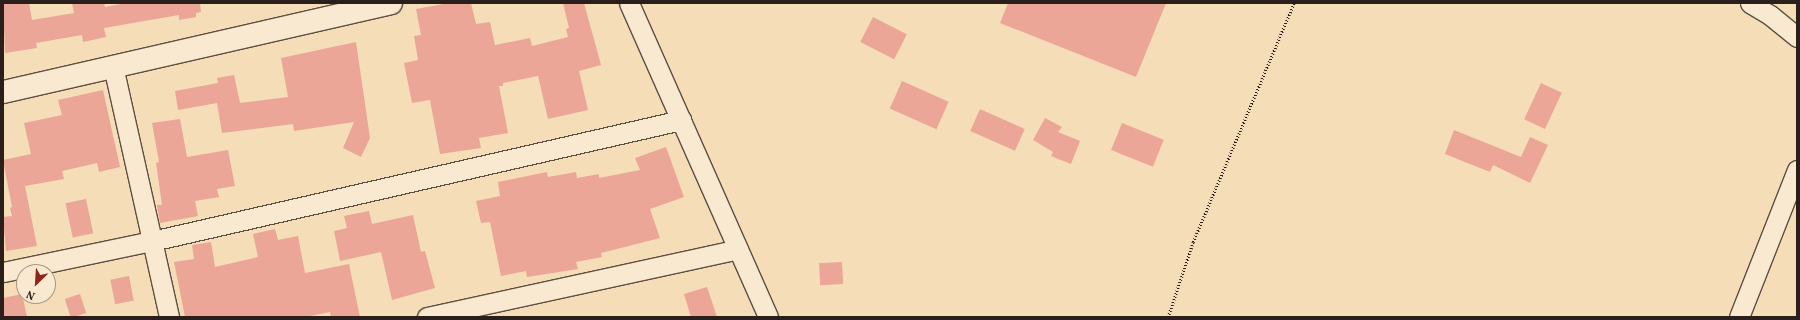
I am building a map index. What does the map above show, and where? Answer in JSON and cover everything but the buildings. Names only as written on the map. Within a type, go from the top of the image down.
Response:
[{"type":"main road","points":[[3,92],[343,8],[391,3]]},
{"type":"street","points":[[629,3],[768,317]]},
{"type":"street","points":[[1750,3],[1770,15],[1797,37]]},
{"type":"street","points":[[113,66],[169,317]]},
{"type":"street","points":[[3,272],[152,241],[681,120]]},
{"type":"street","points":[[1739,317],[1797,170]]},
{"type":"street","points":[[427,317],[738,249]]},
{"type":"path","points":[[1168,317],[1193,242],[1294,3]]}]
